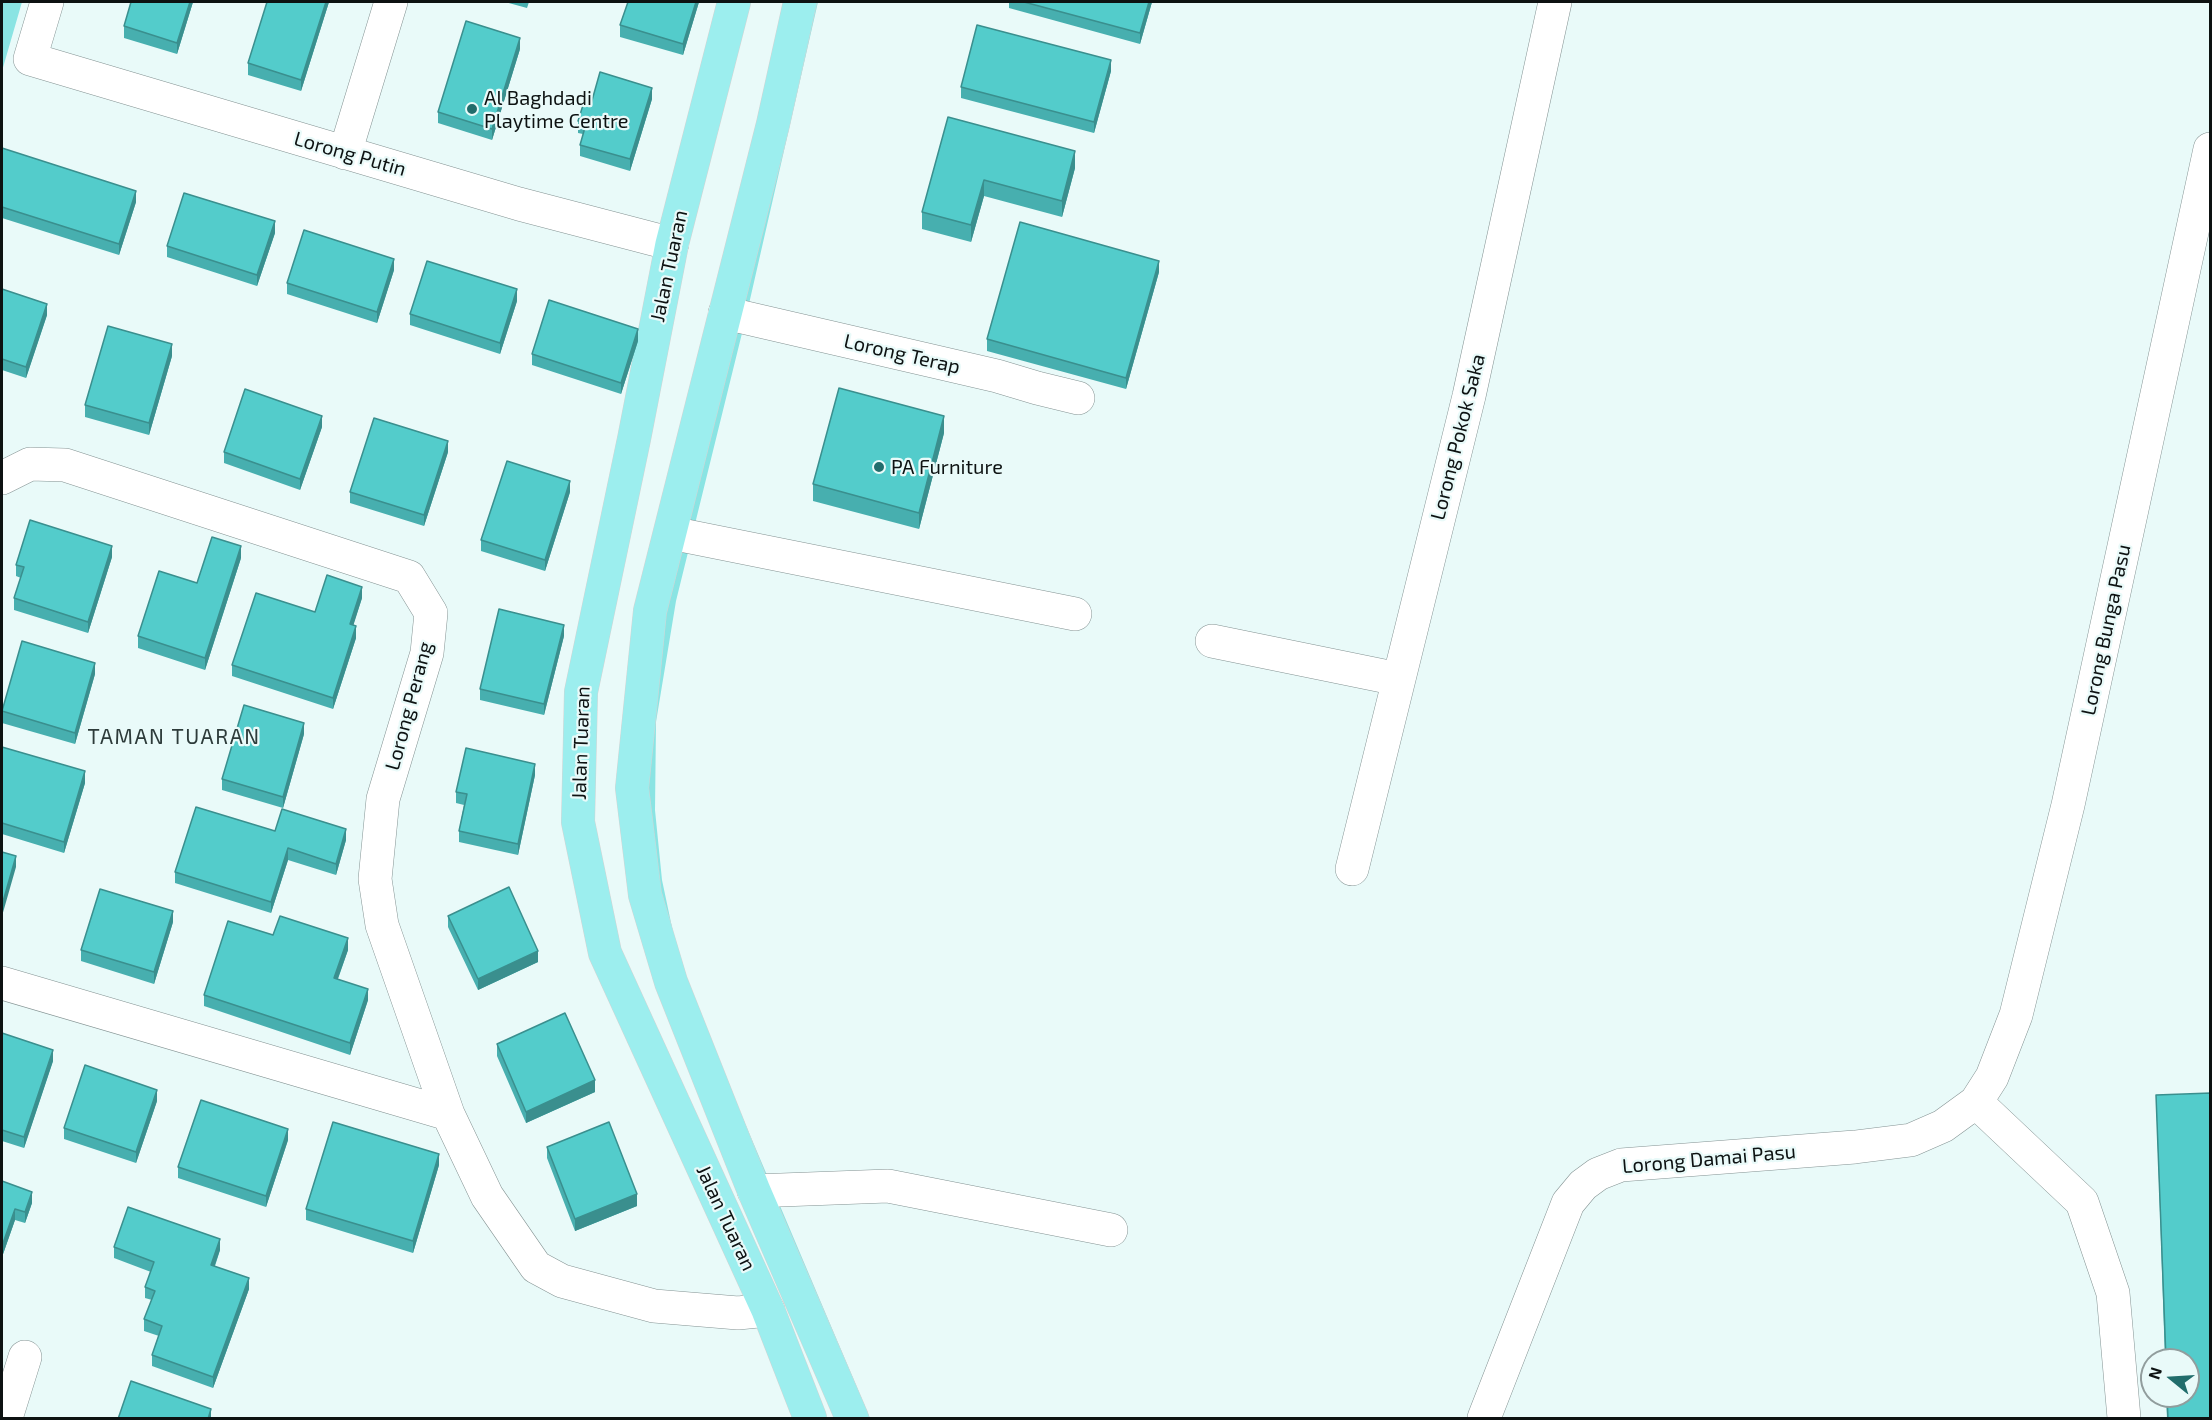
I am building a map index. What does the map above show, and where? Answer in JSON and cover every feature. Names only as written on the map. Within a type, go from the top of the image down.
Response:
[{"type":"main road","name":"Jalan Tuaran","points":[[734,2],[672,244],[581,692],[578,822],[605,953],[768,1310],[810,1419]]},
{"type":"main road","name":"Jalan Tuaran","points":[[800,2],[774,124],[650,611],[632,788],[645,895],[671,982],[754,1191],[852,1419]]},
{"type":"street","name":"Lorong Putin","points":[[47,2],[30,58],[519,204],[672,244]]},
{"type":"street","points":[[345,153],[391,2]]},
{"type":"street","name":"Lorong Pokok Saka","points":[[1352,869],[1469,396],[1555,2]]},
{"type":"street","name":"Lorong Bunga Pasu","points":[[1976,1102],[1996,1068],[2016,1015],[2066,817],[2211,149]]},
{"type":"street","name":"Lorong Terap","points":[[725,313],[997,376],[1078,398]]},
{"type":"street","name":"Lorong Perang","points":[[2,478],[30,464],[65,465],[409,577],[431,613],[427,652],[383,800],[375,879],[382,925],[448,1114],[487,1196],[536,1267],[562,1281],[654,1306],[738,1313],[768,1310]]},
{"type":"street","points":[[671,533],[1075,614]]},
{"type":"street","points":[[1212,641],[1398,679]]},
{"type":"street","points":[[2,983],[448,1114]]},
{"type":"street","points":[[1976,1102],[2082,1203],[2113,1293],[2124,1419]]},
{"type":"street","name":"Lorong Damai Pasu","points":[[1484,1419],[1568,1203],[1584,1185],[1598,1174],[1622,1165],[1854,1147],[1911,1140],[1943,1126],[1976,1102]]},
{"type":"street","points":[[754,1191],[888,1186],[1111,1230]]},
{"type":"street","points":[[6,1419],[25,1357]]},
{"type":"shaded area","points":[[2,2],[22,2],[2,71]]},
{"type":"shaded area","points":[[808,2],[818,2],[746,317],[676,601],[656,722],[655,810],[662,880],[677,951],[705,1029],[870,1418],[857,1418],[670,954],[643,810],[660,594]]},
{"type":"building","points":[[131,2],[190,2],[177,43],[124,26]]},
{"type":"building","points":[[267,2],[326,2],[301,80],[248,63]]},
{"type":"building","points":[[628,2],[696,2],[683,44],[620,25]]},
{"type":"building","points":[[1024,2],[1149,2],[1140,33]]},
{"type":"building","points":[[466,21],[520,38],[492,129],[438,112]]},
{"type":"building","points":[[977,25],[1111,60],[1094,122],[961,87]]},
{"type":"building","points":[[600,72],[652,88],[630,159],[580,145],[586,124],[578,121],[584,102],[591,104]]},
{"type":"building","points":[[948,117],[1075,151],[1062,201],[984,180],[971,225],[922,212]]},
{"type":"building","points":[[2,148],[136,191],[119,244],[2,207]]},
{"type":"building","points":[[184,193],[275,221],[257,275],[167,246]]},
{"type":"building","points":[[1020,222],[1159,261],[1126,378],[987,339]]},
{"type":"building","points":[[304,230],[394,259],[377,312],[287,283]]},
{"type":"building","points":[[427,261],[517,289],[500,343],[410,314]]},
{"type":"building","points":[[2,289],[47,304],[26,367],[2,359]]},
{"type":"building","points":[[549,300],[638,329],[621,383],[532,354]]},
{"type":"building","points":[[108,326],[172,344],[149,423],[85,405]]},
{"type":"building","name":"PA Furniture","points":[[839,388],[944,416],[919,513],[813,484]]},
{"type":"building","points":[[245,389],[322,416],[300,479],[224,452]]},
{"type":"building","points":[[374,418],[448,441],[424,515],[350,492]]},
{"type":"building","points":[[507,461],[570,481],[545,560],[481,540]]},
{"type":"building","points":[[30,520],[112,546],[88,622],[14,598],[24,567],[16,565]]},
{"type":"building","points":[[212,537],[241,546],[205,658],[138,636],[159,571],[197,583]]},
{"type":"building","points":[[327,575],[362,587],[350,624],[356,626],[333,698],[232,665],[256,593],[315,612]]},
{"type":"building","points":[[499,609],[564,625],[544,704],[480,689]]},
{"type":"building","points":[[22,641],[95,663],[75,733],[2,711]]},
{"type":"building","points":[[244,705],[304,723],[283,797],[222,779]]},
{"type":"building","points":[[2,747],[85,771],[64,842],[2,823]]},
{"type":"building","points":[[466,748],[535,764],[518,844],[459,831],[467,794],[456,792]]},
{"type":"building","points":[[196,807],[275,831],[282,809],[346,829],[336,864],[288,848],[271,902],[175,872]]},
{"type":"building","points":[[2,852],[16,856],[2,905]]},
{"type":"building","points":[[509,887],[538,951],[478,979],[448,916]]},
{"type":"building","points":[[100,889],[173,911],[154,972],[81,950]]},
{"type":"building","points":[[280,916],[348,938],[334,978],[368,989],[350,1043],[204,995],[228,921],[273,935]]},
{"type":"building","points":[[565,1013],[595,1080],[526,1112],[497,1044]]},
{"type":"building","points":[[2,1033],[53,1050],[24,1137],[2,1130]]},
{"type":"building","points":[[85,1065],[157,1090],[136,1152],[64,1128]]},
{"type":"building","points":[[2211,1093],[2211,1419],[2168,1419],[2168,1408],[2200,1408],[2200,1348],[2166,1348],[2156,1095]]},
{"type":"building","points":[[201,1100],[288,1129],[266,1196],[178,1167]]},
{"type":"building","points":[[333,1122],[439,1154],[413,1241],[306,1209]]},
{"type":"building","points":[[609,1122],[637,1194],[575,1219],[547,1147]]},
{"type":"building","points":[[2,1181],[32,1192],[25,1212],[15,1209],[2,1246]]},
{"type":"building","points":[[128,1207],[220,1239],[211,1265],[249,1278],[213,1377],[152,1355],[162,1326],[144,1319],[155,1291],[145,1287],[154,1262],[114,1247]]},
{"type":"building","points":[[131,1381],[211,1409],[208,1419],[118,1419]]},
{"type":"place","name":"Al Baghdadi Playtime Centre","points":[[472,109]]},
{"type":"place","name":"PA Furniture","points":[[879,467]]},
{"type":"district","name":"TAMAN TUARAN","points":[[174,737]]}]
